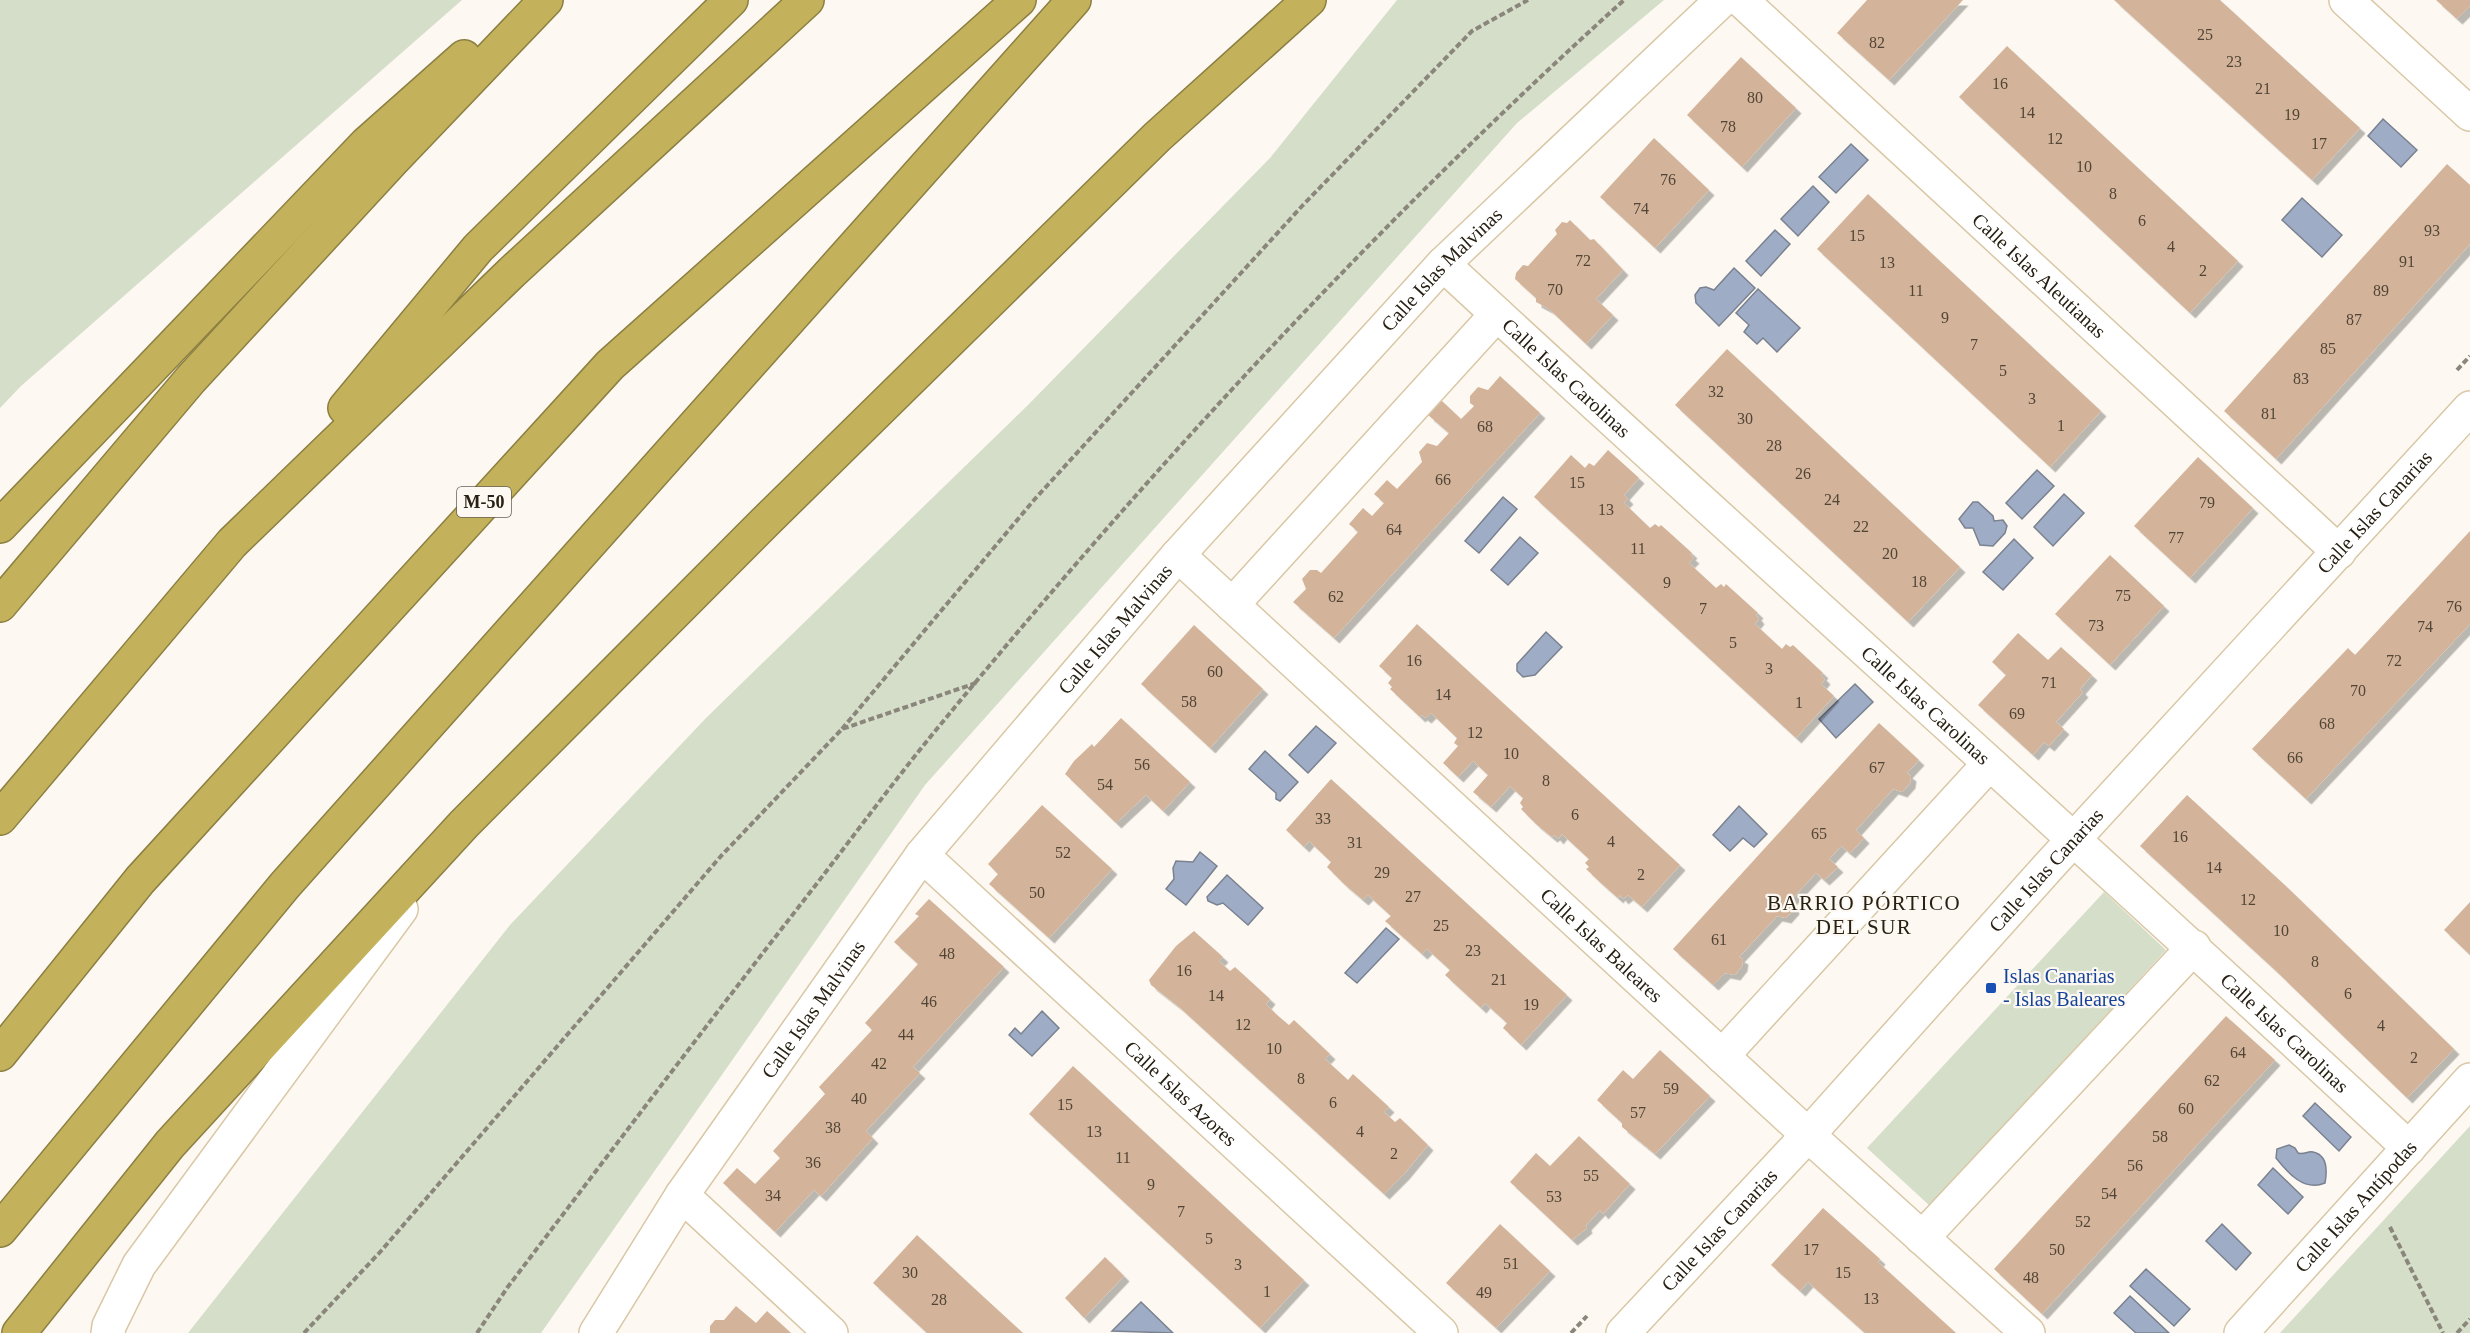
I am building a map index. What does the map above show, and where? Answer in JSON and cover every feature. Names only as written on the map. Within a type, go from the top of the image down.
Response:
[{"type":"highway","points":[[0,526],[368,143],[528,0]]},
{"type":"highway","points":[[0,605],[191,379],[393,160],[546,0]]},
{"type":"highway","points":[[0,818],[478,249],[731,0]]},
{"type":"highway","points":[[232,543],[512,272],[807,0]]},
{"type":"highway","name":"M-50","points":[[0,1054],[140,880],[610,365],[1019,0]]},
{"type":"highway","points":[[0,1230],[285,885],[1074,0]]},
{"type":"highway","points":[[19,1333],[170,1144],[464,824],[765,522],[1157,137],[1309,0]]},
{"type":"street","name":"Calle Islas Malvinas","points":[[596,1333],[682,1195],[922,855],[1178,555],[1443,264],[1722,0]]},
{"type":"street","name":"Calle Islas Aleutianas","points":[[1741,0],[2339,552]]},
{"type":"street","points":[[2346,0],[2470,114]]},
{"type":"street","name":"Calle Islas Carolinas","points":[[1443,264],[1989,764],[2194,947],[2409,1148]]},
{"type":"street","points":[[1232,605],[1497,314]]},
{"type":"street","name":"Calle Islas Canarias","points":[[1623,1333],[1808,1135],[2073,840],[2470,408]]},
{"type":"street","name":"Calle Islas Baleares","points":[[1178,555],[1808,1135],[2028,1333]]},
{"type":"street","points":[[1722,1056],[1989,764]]},
{"type":"street","points":[[108,1333],[108,1326],[139,1265],[464,824]]},
{"type":"street","name":"Calle Islas Azores","points":[[922,855],[1441,1333]]},
{"type":"street","points":[[1922,1238],[2194,947]]},
{"type":"street","name":"Calle Islas Antípodas","points":[[2241,1333],[2470,1080]]},
{"type":"street","points":[[682,1195],[831,1333]]},
{"type":"path","points":[[304,1333],[389,1242],[721,856],[842,729],[1034,500],[1302,206],[1472,31],[1528,0]]},
{"type":"path","points":[[477,1333],[514,1279],[934,732],[1159,469],[1326,289],[1559,59],[1624,0]]},
{"type":"path","points":[[842,729],[976,683]]},
{"type":"path","points":[[2363,1199],[2386,1218],[2443,1333]]},
{"type":"path","points":[[2457,1333],[2470,1319]]},
{"type":"green space","points":[[0,0],[462,0],[21,386],[0,408]]},
{"type":"green space","points":[[1397,0],[1664,0],[1517,123],[925,785],[541,1333],[188,1333],[510,925],[706,718],[1028,405],[1270,158]]},
{"type":"green space","points":[[2104,892],[2166,950],[1930,1206],[1867,1148]]},
{"type":"green space","points":[[2470,1126],[2470,1333],[2280,1333]]},
{"type":"water","points":[[2383,119],[2417,150],[2401,167],[2368,136]]},
{"type":"water","points":[[1851,144],[1868,160],[1836,193],[1819,177]]},
{"type":"water","points":[[1813,186],[1829,202],[1798,236],[1781,219]]},
{"type":"water","points":[[2302,198],[2342,235],[2322,257],[2282,220]]},
{"type":"water","points":[[1775,230],[1790,244],[1761,276],[1746,261]]},
{"type":"water","points":[[1734,268],[1755,288],[1719,326],[1696,303],[1695,295],[1700,288],[1706,287],[1714,290]]},
{"type":"water","points":[[1758,289],[1800,328],[1777,352],[1763,338],[1757,344],[1744,332],[1749,325],[1736,313]]},
{"type":"water","points":[[2037,470],[2054,486],[2022,519],[2006,503]]},
{"type":"water","points":[[2064,494],[2084,513],[2053,546],[2034,527]]},
{"type":"water","points":[[1503,497],[1517,509],[1479,553],[1465,541]]},
{"type":"water","points":[[1973,502],[1978,502],[1993,516],[1994,521],[2003,520],[2007,526],[2005,533],[1993,546],[1980,545],[1973,528],[1965,528],[1959,519]]},
{"type":"water","points":[[1520,537],[1538,553],[1508,585],[1491,570]]},
{"type":"water","points":[[2014,539],[2033,558],[2003,590],[1983,572]]},
{"type":"water","points":[[1546,632],[1562,647],[1535,675],[1523,677],[1517,671],[1517,664]]},
{"type":"water","points":[[1855,684],[1873,702],[1836,738],[1819,719]]},
{"type":"water","points":[[1316,726],[1336,743],[1308,773],[1289,755]]},
{"type":"water","points":[[1265,751],[1298,782],[1280,801],[1276,799],[1276,793],[1249,769]]},
{"type":"water","points":[[1739,806],[1767,834],[1754,847],[1743,838],[1730,851],[1713,835]]},
{"type":"water","points":[[1200,852],[1217,866],[1186,905],[1166,889],[1174,879],[1173,868],[1176,861],[1193,862]]},
{"type":"water","points":[[1227,875],[1263,908],[1248,925],[1223,903],[1217,905],[1208,901],[1207,897]]},
{"type":"water","points":[[1386,928],[1399,939],[1357,983],[1345,973]]},
{"type":"water","points":[[1042,1011],[1059,1028],[1032,1056],[1009,1035],[1015,1028],[1021,1034]]},
{"type":"water","points":[[2315,1103],[2351,1137],[2339,1151],[2303,1116]]},
{"type":"water","points":[[2289,1145],[2298,1153],[2313,1152],[2324,1160],[2325,1183],[2310,1185],[2303,1183],[2286,1170],[2276,1158],[2277,1149]]},
{"type":"water","points":[[2273,1168],[2303,1197],[2288,1214],[2258,1185]]},
{"type":"water","points":[[2222,1224],[2251,1253],[2236,1270],[2206,1241]]},
{"type":"water","points":[[2146,1269],[2190,1309],[2174,1326],[2130,1286]]},
{"type":"water","points":[[2130,1296],[2169,1333],[2136,1333],[2114,1313]]},
{"type":"water","points":[[1141,1302],[1173,1333],[1112,1331]]},
{"type":"building","points":[[1867,0],[1963,0],[1889,80],[1837,33]]},
{"type":"building","points":[[2114,0],[2220,0],[2360,128],[2312,180]]},
{"type":"building","points":[[2436,0],[2470,0],[2470,6],[2457,19]]},
{"type":"building","points":[[2007,46],[2238,261],[2190,313],[1959,97]]},
{"type":"building","points":[[1741,57],[1796,108],[1742,167],[1687,115]]},
{"type":"building","points":[[1654,138],[1709,190],[1655,248],[1600,197]]},
{"type":"building","points":[[2447,164],[2470,185],[2470,244],[2276,459],[2224,411]]},
{"type":"building","points":[[1868,194],[2101,411],[2050,467],[1817,249]]},
{"type":"building","points":[[1570,220],[1590,240],[1594,239],[1623,270],[1596,299],[1613,315],[1586,344],[1549,309],[1536,302],[1536,298],[1515,279],[1516,273],[1523,265],[1528,266],[1557,234],[1555,230],[1562,222],[1567,223]]},
{"type":"building","points":[[1727,349],[1960,567],[1908,622],[1675,405]]},
{"type":"building","points":[[1500,376],[1540,413],[1334,638],[1293,602],[1306,589],[1302,579],[1310,570],[1317,570],[1321,573],[1358,532],[1349,524],[1363,508],[1372,516],[1384,503],[1374,494],[1387,480],[1397,489],[1422,462],[1419,452],[1427,443],[1437,446],[1449,433],[1428,415],[1441,400],[1461,419],[1474,406],[1470,403],[1470,396],[1478,387],[1488,390]]},
{"type":"building","points":[[1608,450],[1639,478],[1624,495],[1628,499],[1624,503],[1650,528],[1655,524],[1659,527],[1661,525],[1692,553],[1690,555],[1694,558],[1689,563],[1716,588],[1721,584],[1724,587],[1726,584],[1758,613],[1756,615],[1759,619],[1755,624],[1782,649],[1786,644],[1790,647],[1793,645],[1823,673],[1821,675],[1825,679],[1821,684],[1834,696],[1796,738],[1534,497],[1571,455],[1585,468],[1589,463],[1594,466]]},
{"type":"building","points":[[2198,457],[2253,508],[2190,578],[2134,526]]},
{"type":"building","points":[[2470,531],[2470,624],[2306,799],[2252,749],[2348,648],[2355,655]]},
{"type":"building","points":[[2110,555],[2164,606],[2110,665],[2055,614]]},
{"type":"building","points":[[1417,624],[1680,865],[1642,907],[1628,895],[1623,899],[1620,895],[1618,898],[1602,884],[1586,869],[1589,867],[1585,863],[1589,859],[1562,834],[1558,839],[1555,835],[1552,837],[1536,824],[1521,809],[1523,807],[1520,803],[1523,798],[1510,786],[1491,807],[1473,792],[1488,775],[1473,761],[1458,777],[1443,763],[1458,746],[1454,743],[1457,738],[1431,713],[1426,718],[1422,715],[1420,717],[1390,689],[1392,687],[1388,683],[1392,678],[1379,666]]},
{"type":"building","points":[[1194,625],[1263,689],[1210,748],[1141,684]]},
{"type":"building","points":[[2018,633],[2048,660],[2061,647],[2092,675],[2080,689],[2083,692],[2056,722],[2064,729],[2049,746],[2044,742],[2033,755],[1978,705],[2006,675],[1992,662]]},
{"type":"building","points":[[1121,718],[1190,782],[1163,811],[1146,795],[1116,823],[1065,774],[1074,761],[1092,744],[1094,747]]},
{"type":"building","points":[[1879,723],[1919,760],[1907,773],[1911,776],[1910,783],[1902,792],[1893,789],[1856,830],[1864,838],[1850,853],[1841,846],[1829,859],[1838,867],[1824,880],[1816,873],[1791,900],[1794,909],[1786,918],[1777,916],[1739,957],[1743,959],[1742,966],[1735,975],[1725,973],[1713,985],[1673,949]]},
{"type":"building","points":[[1331,779],[1567,995],[1521,1045],[1503,1028],[1507,1023],[1485,1003],[1481,1008],[1445,975],[1450,970],[1438,959],[1427,949],[1422,954],[1385,921],[1391,916],[1368,895],[1363,900],[1344,884],[1327,867],[1331,862],[1309,841],[1304,847],[1286,830]]},
{"type":"building","points":[[2187,795],[2289,889],[2454,1049],[2407,1098],[2275,970],[2140,846]]},
{"type":"building","points":[[1042,805],[1112,869],[1049,938],[989,884],[998,874],[988,864]]},
{"type":"building","points":[[929,899],[1004,967],[913,1067],[920,1073],[866,1131],[873,1138],[821,1196],[814,1190],[775,1232],[723,1183],[737,1168],[755,1184],[780,1158],[773,1151],[825,1094],[819,1087],[872,1030],[865,1023],[918,964],[894,942],[919,916],[915,914]]},
{"type":"building","points":[[2470,902],[2470,955],[2444,930]]},
{"type":"building","points":[[1194,931],[1223,957],[1219,961],[1230,971],[1235,967],[1270,999],[1266,1004],[1277,1015],[1289,1025],[1294,1020],[1330,1054],[1325,1059],[1348,1080],[1353,1074],[1389,1107],[1384,1112],[1395,1122],[1400,1118],[1428,1145],[1384,1194],[1178,1006],[1151,985],[1149,980],[1176,946]]},
{"type":"building","points":[[2226,1016],[2275,1060],[2042,1314],[1994,1269]]},
{"type":"building","points":[[1660,1050],[1710,1096],[1655,1154],[1622,1127],[1622,1123],[1597,1100],[1623,1070],[1633,1079]]},
{"type":"building","points":[[1073,1066],[1304,1280],[1260,1328],[1029,1114]]},
{"type":"building","points":[[1579,1136],[1630,1184],[1603,1214],[1600,1210],[1586,1225],[1587,1228],[1572,1240],[1510,1182],[1536,1153],[1550,1166]]},
{"type":"building","points":[[1823,1208],[1880,1259],[1878,1262],[1956,1333],[1865,1333],[1808,1282],[1800,1291],[1771,1265]]},
{"type":"building","points":[[1500,1224],[1550,1271],[1496,1328],[1446,1283]]},
{"type":"building","points":[[917,1235],[1023,1333],[927,1333],[873,1283]]},
{"type":"building","points":[[1105,1257],[1124,1276],[1084,1318],[1065,1298]]},
{"type":"building","points":[[736,1306],[756,1323],[767,1311],[791,1333],[710,1333],[710,1326],[715,1320],[724,1320]]},
{"type":"place","name":"Islas Canarias - Islas Baleares","points":[[1991,988]]},
{"type":"district","name":"BARRIO PÓRTICO DEL SUR","points":[[1864,915]]}]
